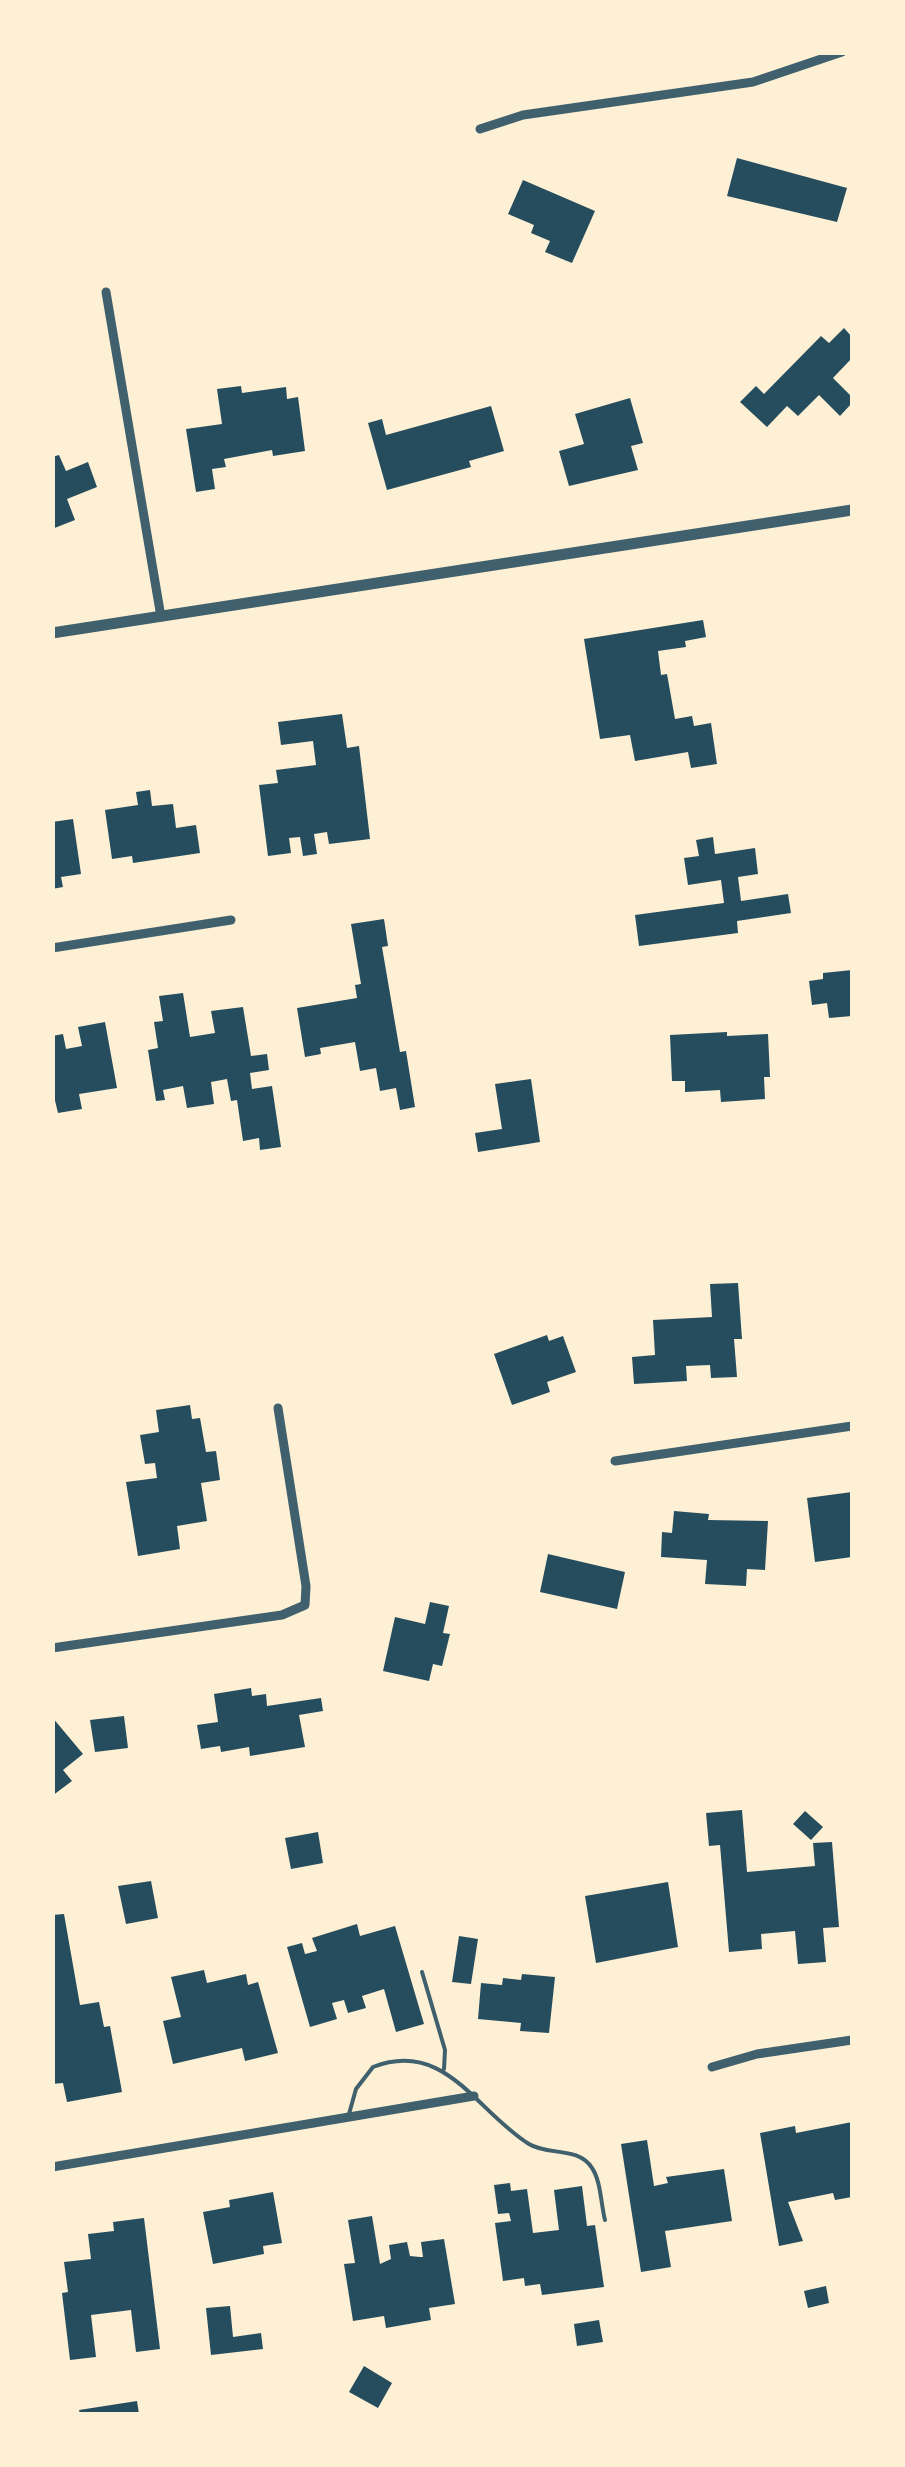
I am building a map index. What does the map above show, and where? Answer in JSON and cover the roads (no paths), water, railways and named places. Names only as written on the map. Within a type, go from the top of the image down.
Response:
[{"type":"street","points":[[480,130],[523,116],[753,82],[842,52]]},
{"type":"street","points":[[106,292],[162,616]]},
{"type":"street","points":[[52,633],[852,510]]},
{"type":"street","points":[[52,948],[230,920]]},
{"type":"street","points":[[52,1648],[282,1615],[305,1605],[306,1586],[278,1408]]},
{"type":"street","points":[[615,1462],[852,1426]]},
{"type":"street","points":[[712,2067],[758,2054],[852,2040]]},
{"type":"street","points":[[52,2167],[474,2096]]},
{"type":"lane","points":[[422,1972],[445,2050],[444,2068]]},
{"type":"lane","points":[[349,2117],[356,2089],[373,2067],[404,2061],[444,2068],[533,2146],[585,2160],[594,2171],[604,2220]]}]
